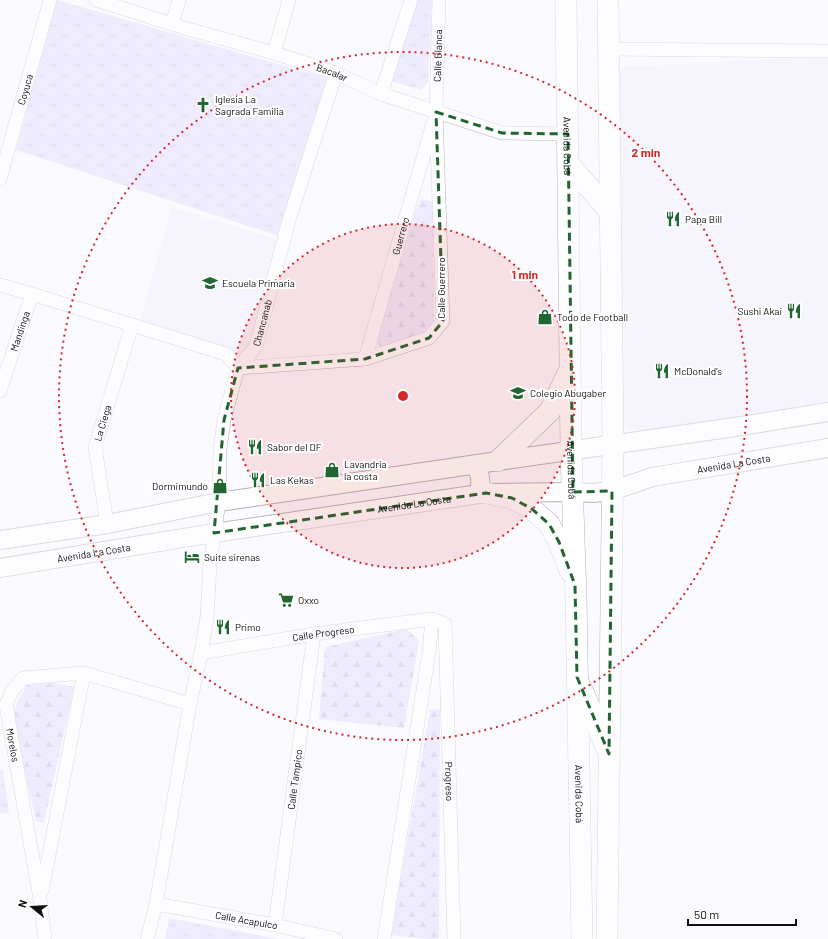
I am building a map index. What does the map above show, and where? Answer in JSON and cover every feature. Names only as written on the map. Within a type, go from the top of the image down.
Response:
[{"type":"main road","name":"Avenida Cobá","points":[[566,0],[571,451],[576,598],[582,939]]},
{"type":"main road","points":[[607,939],[613,444],[608,0]]},
{"type":"main road","points":[[568,163],[610,212]]},
{"type":"main road","points":[[498,461],[550,411],[571,366]]},
{"type":"main road","points":[[0,540],[107,524],[219,502],[828,412]]},
{"type":"main road","name":"Avenida La Costa","points":[[0,568],[214,533],[482,494],[593,493],[612,491],[652,477],[828,448]]},
{"type":"main road","points":[[475,465],[480,478],[480,489],[482,494],[512,498],[532,509],[549,524],[558,542],[575,585]]},
{"type":"main road","points":[[577,677],[609,754]]},
{"type":"street","name":"Coyuca","points":[[0,179],[50,0]]},
{"type":"street","name":"Bacalar","points":[[96,0],[336,73],[381,94],[502,133],[568,134]]},
{"type":"street","points":[[172,24],[179,0]]},
{"type":"street","points":[[274,53],[289,0]]},
{"type":"street","points":[[381,94],[411,0]]},
{"type":"street","name":"Calle Blanca","points":[[436,112],[439,0]]},
{"type":"street","points":[[608,49],[828,51]]},
{"type":"street","name":"Chancanab","points":[[214,533],[219,502],[220,450],[224,420],[238,368],[256,346],[290,220],[336,73]]},
{"type":"street","name":"Calle Guerrero","points":[[238,368],[365,359],[429,338],[444,321],[436,112]]},
{"type":"street","name":"Guerrero","points":[[365,359],[436,112]]},
{"type":"street","points":[[0,285],[226,354],[238,368]]},
{"type":"street","name":"Mandinga","points":[[0,391],[32,294]]},
{"type":"street","name":"La Ciega","points":[[107,524],[95,447],[132,325]]},
{"type":"street","points":[[147,939],[156,904],[190,704],[207,617],[210,564],[214,533]]},
{"type":"street","points":[[384,939],[429,652],[438,622]]},
{"type":"street","name":"Calle Progreso","points":[[201,653],[314,634],[438,622]]},
{"type":"street","name":"Progreso","points":[[438,622],[454,939]]},
{"type":"street","name":"Calle Tampico","points":[[275,925],[314,634]]},
{"type":"street","points":[[40,899],[84,673]]},
{"type":"street","name":"Morelos","points":[[45,939],[40,899],[6,705],[12,692],[23,678],[84,673],[190,704]]},
{"type":"street","name":"Calle Acapulco","points":[[156,904],[275,925],[336,939]]},
{"type":"highlighted area","points":[[436,112],[502,133],[568,134],[573,492],[612,491],[609,754],[577,677],[575,585],[559,542],[549,524],[532,509],[512,498],[486,493],[214,533],[224,420],[238,368],[365,359],[429,338],[443,321]]},
{"type":"shaded area","points":[[828,56],[828,402],[644,431],[629,429],[619,423],[620,67]]},
{"type":"shaded area","name":"Escuela Primaria","points":[[172,207],[282,241],[247,358],[139,324]]},
{"type":"green space","points":[[57,0],[327,78],[279,236],[16,150]]},
{"type":"green space","points":[[416,0],[432,0],[428,82],[421,90],[391,81]]},
{"type":"green space","points":[[421,199],[433,202],[434,326],[422,336],[380,349],[377,339],[414,216]]},
{"type":"green space","points":[[407,629],[419,641],[404,728],[319,719],[325,647]]},
{"type":"green space","points":[[54,683],[74,687],[44,823],[36,821],[13,718],[17,702],[27,685]]},
{"type":"green space","points":[[440,709],[439,939],[391,935],[430,710]]},
{"type":"green space","points":[[0,770],[3,770],[9,813],[0,814]]},
{"type":"green space","points":[[169,918],[278,939],[165,939]]},
{"type":"place","name":"Iglesia La Sagrada Familia","points":[[203,105]]},
{"type":"place","name":"Papa Bill","points":[[673,219]]},
{"type":"place","name":"Escuela Primaria","points":[[210,283]]},
{"type":"place","name":"Sushi Akai","points":[[794,311]]},
{"type":"place","name":"Todo de Football","points":[[545,317]]},
{"type":"place","name":"McDonald's","points":[[662,371]]},
{"type":"place","name":"Colegio Abugaber","points":[[518,393]]},
{"type":"place","name":"Sabor del DF","points":[[255,447]]},
{"type":"place","name":"Lavandria la costa","points":[[332,470]]},
{"type":"place","name":"Las Kekas","points":[[258,480]]},
{"type":"place","name":"Dormimundo","points":[[220,486]]},
{"type":"place","name":"Suite sirenas","points":[[192,557]]},
{"type":"place","name":"Oxxo","points":[[286,600]]},
{"type":"place","name":"Primo","points":[[223,627]]}]
